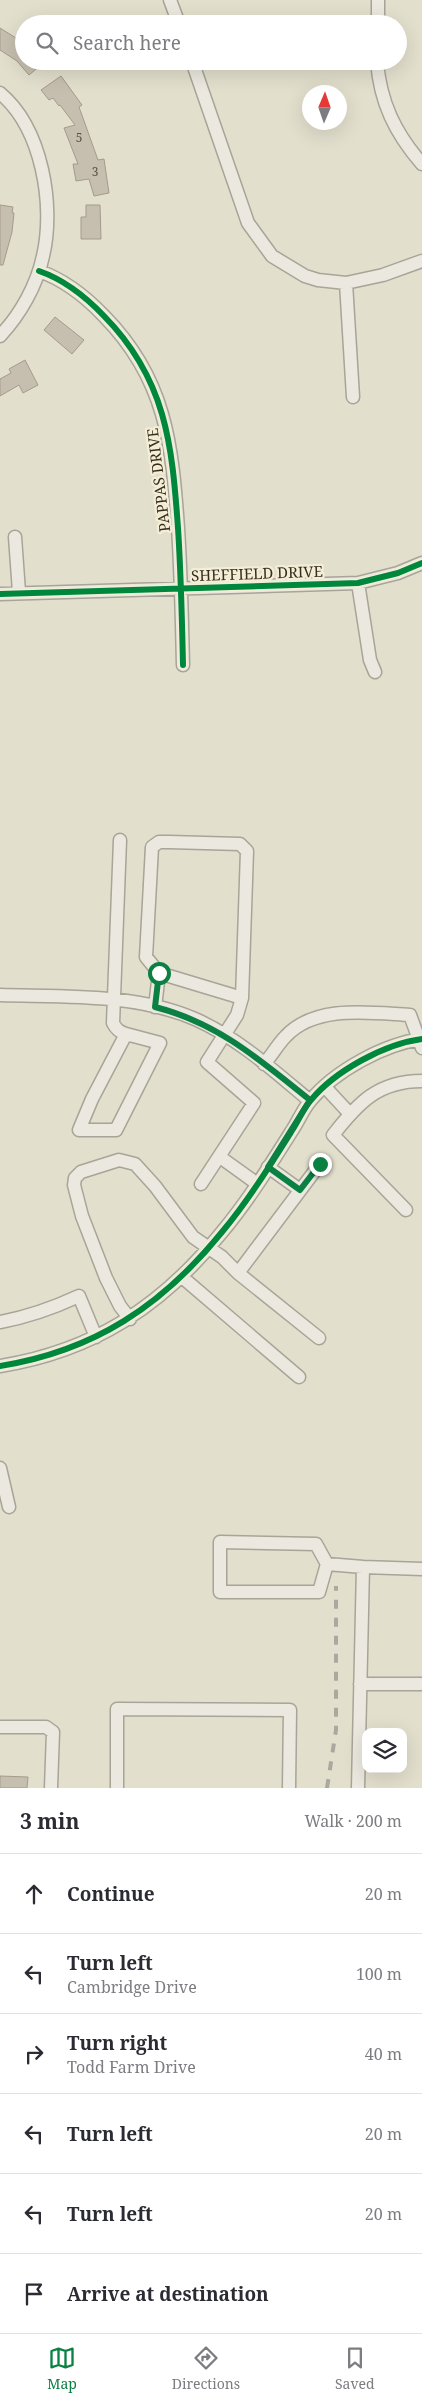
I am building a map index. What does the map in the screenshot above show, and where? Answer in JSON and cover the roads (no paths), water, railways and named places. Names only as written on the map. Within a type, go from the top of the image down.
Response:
[{"type":"street","points":[[170,0],[176,15]]},
{"type":"street","points":[[378,0],[378,15]]},
{"type":"street","points":[[195,70],[248,223],[272,256],[305,276],[318,280],[346,283],[383,275],[422,261]]},
{"type":"street","points":[[378,70],[382,94],[389,116],[396,131],[422,164]]},
{"type":"street","points":[[0,92],[22,120],[41,164],[47,205],[44,256],[39,271],[24,302],[0,336]]},
{"type":"street","name":"PAPPAS DRIVE","points":[[39,271],[69,285],[98,309],[132,348],[150,381],[163,414],[171,448],[181,589],[183,665]]},
{"type":"street","points":[[346,283],[353,397]]},
{"type":"street","points":[[15,537],[19,592]]},
{"type":"street","name":"SHEFFIELD DRIVE","points":[[0,594],[358,583],[398,573],[422,563]]},
{"type":"street","points":[[358,583],[370,660],[375,672]]},
{"type":"street","points":[[120,840],[113,1023],[116,1029],[126,1034],[160,1043],[116,1130],[79,1130],[92,1099],[126,1034]]},
{"type":"street","points":[[201,1184],[254,1102],[208,1062],[237,1015],[242,998],[247,851],[240,844],[159,842],[152,847],[146,957],[159,973],[242,998]]},
{"type":"street","points":[[155,1007],[159,973]]},
{"type":"street","points":[[0,995],[114,999],[155,1007],[196,1020],[224,1034],[310,1100]]},
{"type":"street","points":[[0,1366],[41,1358],[96,1337],[130,1319],[182,1276],[222,1232],[268,1167],[310,1100],[369,1056],[421,1042],[410,1015],[361,1013],[335,1015],[314,1019],[299,1026],[286,1035],[264,1064]]},
{"type":"street","points":[[406,1210],[334,1135],[350,1114],[378,1090],[391,1084],[422,1082]]},
{"type":"street","points":[[325,1087],[350,1114]]},
{"type":"street","points":[[220,1157],[256,1183]]},
{"type":"street","points":[[130,1319],[120,1306],[106,1278],[82,1216],[74,1185],[75,1178],[81,1172],[119,1160],[135,1164],[155,1186],[184,1227],[196,1240],[208,1247],[238,1274],[319,1338]]},
{"type":"street","points":[[238,1274],[320,1164]]},
{"type":"street","points":[[268,1167],[300,1190]]},
{"type":"street","points":[[182,1276],[299,1377]]},
{"type":"street","points":[[0,1322],[53,1308],[79,1296],[96,1337]]},
{"type":"street","points":[[0,1468],[9,1507]]},
{"type":"street","points":[[220,1542],[316,1544],[327,1564],[319,1592],[220,1592],[220,1542]]},
{"type":"street","points":[[327,1564],[422,1570]]},
{"type":"street","points":[[358,1788],[363,1567]]},
{"type":"street","points":[[360,1684],[422,1684]]},
{"type":"street","points":[[117,1788],[117,1709],[290,1710],[288,1788]]},
{"type":"street","points":[[0,1727],[46,1727],[53,1732],[51,1788]]},
{"type":"railway","points":[[327,1788],[336,1730],[336,1586]]}]
